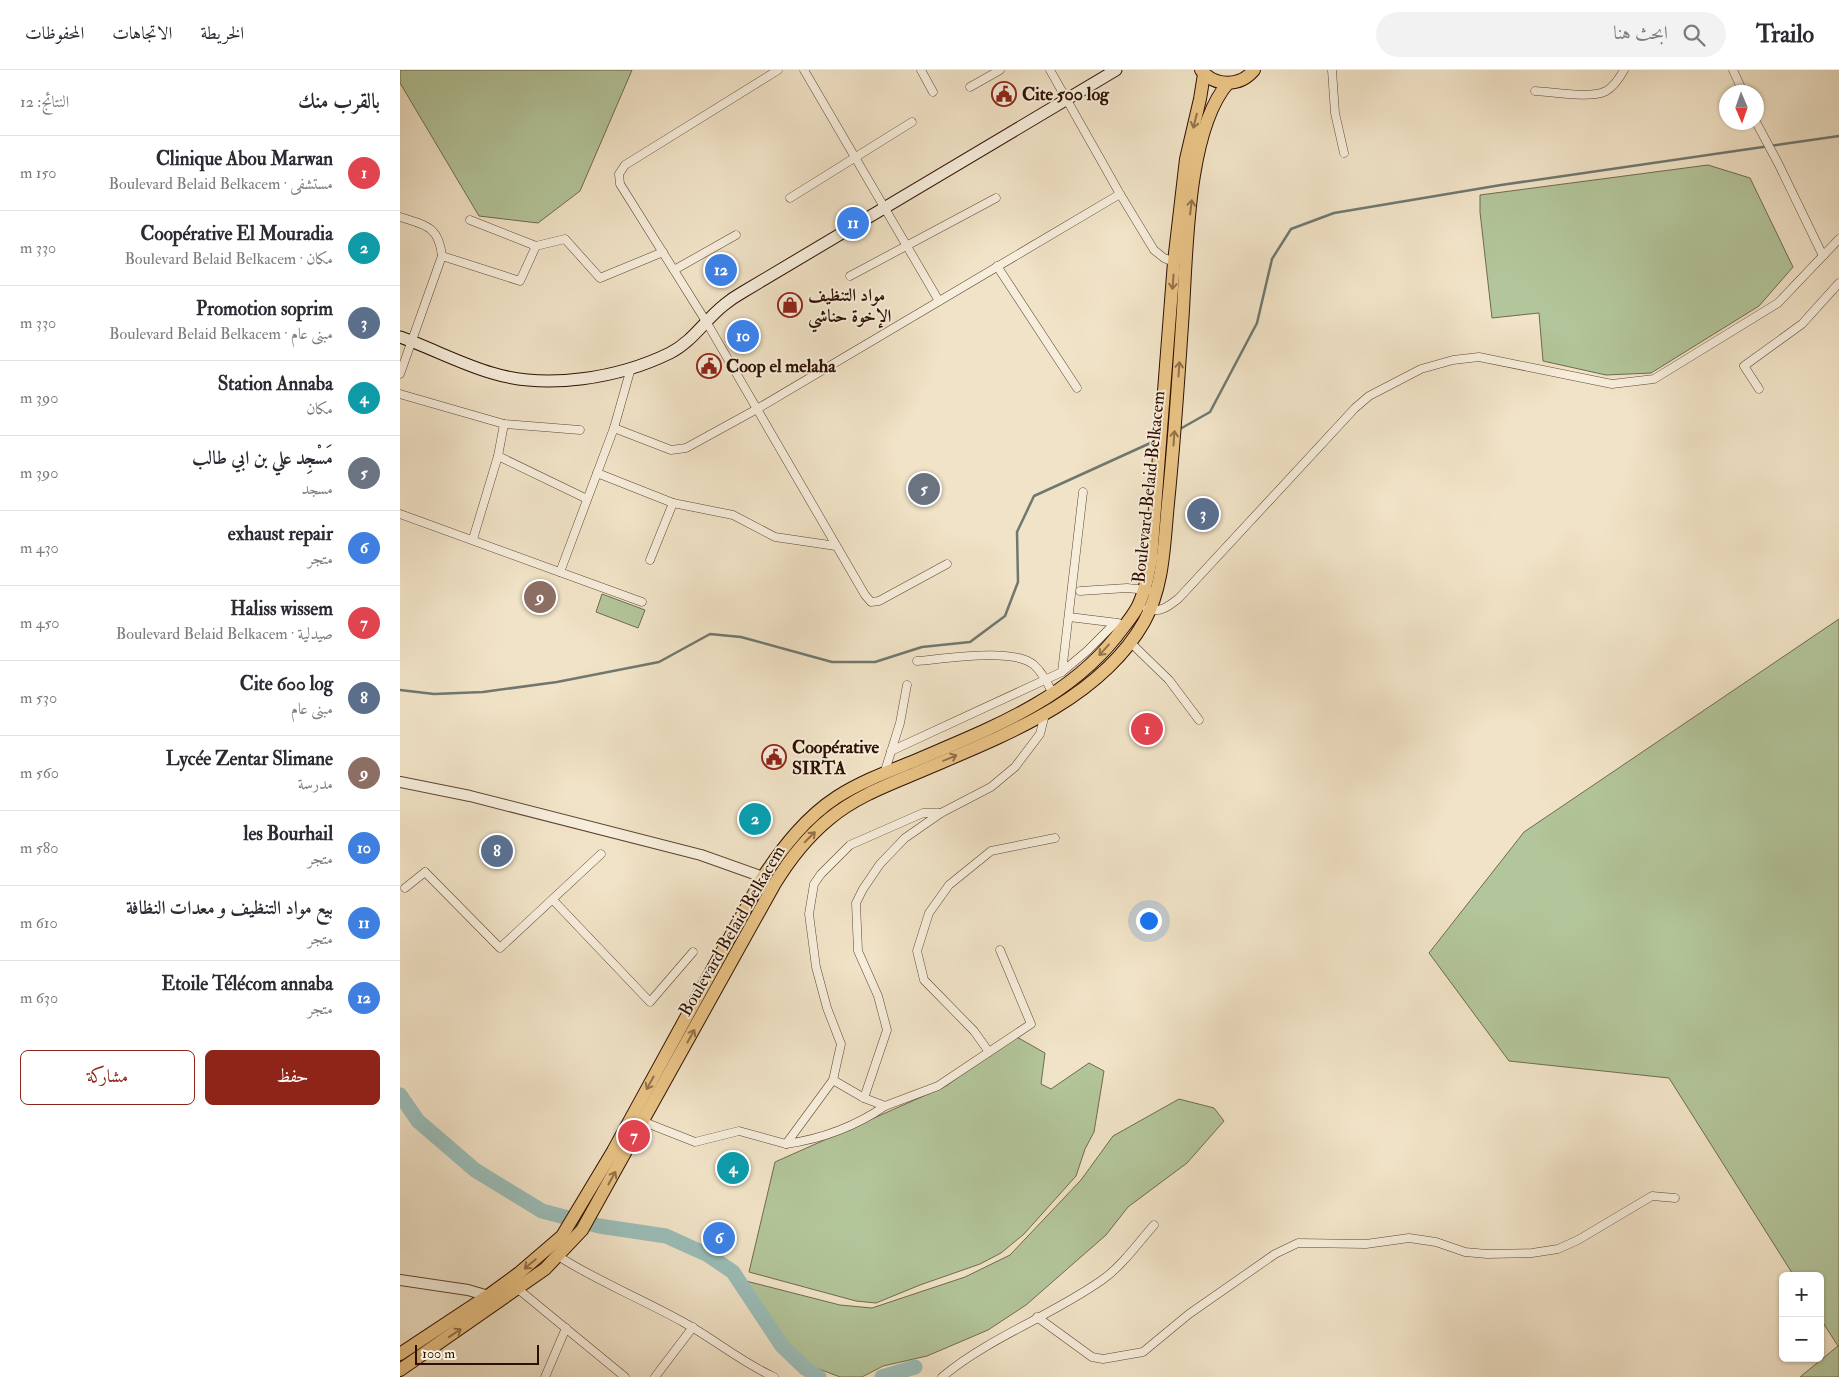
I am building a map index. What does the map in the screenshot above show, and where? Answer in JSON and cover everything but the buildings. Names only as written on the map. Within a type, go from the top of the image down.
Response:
[{"type":"main road","points":[[400,337],[492,373],[511,377],[562,380],[587,378],[632,368],[671,352],[707,323],[723,305],[743,292],[1116,70]]},
{"type":"main road","points":[[1202,72],[1217,82],[1228,83],[1241,80],[1254,70]]},
{"type":"main road","name":"Boulevard Belaid Belkacem","points":[[400,1370],[495,1298],[566,1230],[638,1119],[790,858],[810,836],[830,817],[875,791],[1010,733],[1045,714],[1103,672],[1130,642],[1163,562],[1166,458],[1163,421],[1174,262],[1185,167],[1202,72]]},
{"type":"main road","name":"Boulevard Belaid Belkacem","points":[[1166,458],[1176,418],[1189,228],[1197,161],[1212,109],[1218,96],[1228,83]]},
{"type":"main road","name":"Boulevard Belaid Belkacem","points":[[400,1354],[495,1298],[518,1288],[545,1269],[585,1225],[763,877],[780,851],[836,797],[1008,719],[1053,694],[1092,663],[1120,624],[1144,608]]},
{"type":"street","points":[[778,70],[625,165],[619,174],[620,184],[707,323],[836,546],[871,602],[879,601],[947,564]]},
{"type":"street","points":[[804,70],[939,301]]},
{"type":"street","points":[[921,70],[933,92]]},
{"type":"street","points":[[970,87],[1000,70]]},
{"type":"street","points":[[1050,70],[1068,98],[1120,194],[1154,250],[1164,258],[1174,262]]},
{"type":"street","points":[[1332,70],[1335,113],[1344,154]]},
{"type":"street","points":[[1535,91],[1596,94],[1606,91],[1616,83],[1624,70]]},
{"type":"street","points":[[1734,70],[1740,85]]},
{"type":"street","points":[[790,198],[912,122]]},
{"type":"street","points":[[1760,130],[1823,256]]},
{"type":"street","points":[[614,428],[664,448],[679,451],[757,410],[1120,194]]},
{"type":"street","points":[[850,276],[996,198]]},
{"type":"street","points":[[400,217],[424,225],[435,232],[441,241],[442,256],[400,374]]},
{"type":"street","points":[[470,220],[536,246],[565,239],[600,278],[663,252]]},
{"type":"street","points":[[674,270],[736,235]]},
{"type":"street","points":[[1144,608],[1167,608],[1180,598],[1355,408],[1369,396],[1421,369],[1453,360],[1479,357],[1548,373],[1612,384],[1654,379],[1778,302],[1839,239]]},
{"type":"street","points":[[442,256],[520,281],[536,246]]},
{"type":"street","points":[[997,266],[1077,388]]},
{"type":"street","points":[[1760,389],[1744,366],[1802,324],[1839,283]]},
{"type":"street","points":[[560,572],[614,428],[632,368]]},
{"type":"street","points":[[400,394],[504,424],[580,430]]},
{"type":"street","points":[[473,539],[498,456],[504,424]]},
{"type":"street","points":[[498,456],[588,500]]},
{"type":"street","points":[[597,473],[673,504],[733,515],[775,536],[836,546]]},
{"type":"street","points":[[1062,672],[1083,492]]},
{"type":"street","points":[[650,560],[673,504]]},
{"type":"street","points":[[400,514],[642,602]]},
{"type":"street","points":[[1080,591],[1127,588],[1150,591]]},
{"type":"street","points":[[1069,617],[1120,624]]},
{"type":"street","points":[[891,750],[1045,678],[1062,672],[1120,624]]},
{"type":"street","points":[[1130,642],[1169,680],[1199,720]]},
{"type":"street","points":[[917,661],[1001,654],[1033,664],[1045,678],[1053,694]]},
{"type":"street","points":[[884,774],[900,723],[907,685]]},
{"type":"street","points":[[864,1098],[887,1030],[878,996],[858,951],[856,903],[880,864],[905,838],[941,813],[991,787],[1015,767],[1040,734],[1045,714]]},
{"type":"street","points":[[400,782],[470,796],[701,855],[763,877]]},
{"type":"street","points":[[786,1144],[833,1080],[841,1044],[827,1008],[816,967],[809,914],[814,884],[821,874],[850,845],[923,813],[941,813]]},
{"type":"street","points":[[989,1052],[974,1031],[924,980],[917,951],[929,913],[949,884],[991,851],[1055,838]]},
{"type":"street","points":[[405,888],[425,872],[500,948],[601,854]]},
{"type":"street","points":[[553,900],[650,1002],[693,952]]},
{"type":"street","points":[[638,1119],[695,1142],[739,1131],[786,1144],[809,1141],[872,1116],[885,1106],[938,1086],[1031,1024],[1000,950]]},
{"type":"street","points":[[833,1080],[864,1098],[885,1106]]},
{"type":"street","points":[[1037,1317],[1092,1358],[1103,1359],[1143,1352],[1189,1314],[1275,1254],[1298,1242],[1366,1244],[1409,1238],[1436,1242],[1472,1252],[1532,1253],[1558,1249],[1578,1240],[1634,1204],[1652,1196],[1675,1198]]},
{"type":"street","points":[[942,1377],[963,1361],[1102,1280],[1119,1265],[1154,1225]]},
{"type":"street","points":[[558,1256],[579,1270],[646,1301],[693,1327],[741,1360],[774,1377]]},
{"type":"street","points":[[400,1280],[495,1298]]},
{"type":"street","points":[[518,1288],[624,1377]]},
{"type":"street","points":[[655,1377],[693,1327]]},
{"type":"street","points":[[545,1377],[566,1328]]},
{"type":"green space","points":[[400,70],[632,70],[580,191],[538,223],[479,216],[400,83]]},
{"type":"green space","points":[[1708,165],[1750,178],[1793,267],[1759,306],[1651,373],[1606,375],[1543,361],[1539,313],[1492,318],[1480,212],[1480,195]]},
{"type":"green space","points":[[602,594],[645,610],[638,628],[596,612]]},
{"type":"green space","points":[[1839,619],[1839,1377],[1800,1377],[1818,1362],[1824,1362],[1824,1357],[1838,1346],[1824,1324],[1824,1272],[1791,1272],[1669,1078],[1509,1061],[1429,953],[1524,832]]},
{"type":"green space","points":[[1015,1036],[1045,1053],[1041,1084],[1051,1089],[1089,1063],[1104,1071],[1094,1132],[1085,1149],[1076,1176],[1024,1234],[1001,1253],[980,1264],[876,1303],[856,1301],[749,1272],[775,1162],[946,1086]]},
{"type":"green space","points":[[1179,1099],[1214,1108],[1224,1121],[1187,1163],[1128,1207],[1106,1235],[1026,1305],[988,1330],[927,1356],[883,1366],[862,1377],[840,1377],[814,1367],[786,1344],[742,1280],[840,1305],[872,1308],[965,1277],[1010,1255],[1081,1180],[1113,1136]]},
{"type":"waterway","points":[[1180,429],[1210,412],[1257,323],[1272,259],[1291,229],[1334,213],[1501,185],[1839,136]]},
{"type":"waterway","points":[[400,690],[434,694],[483,692],[557,682],[659,662],[710,634],[741,637],[832,662],[875,662],[922,647],[970,642],[1005,616],[1018,582],[1017,532],[1034,496],[1157,440]]},
{"type":"waterway","points":[[400,1095],[418,1121],[475,1170],[542,1211],[599,1226],[666,1236],[708,1255],[733,1272],[782,1346],[805,1368],[819,1377]]},
{"type":"waterway","points":[[882,1377],[915,1367]]},
{"type":"place","name":"Cite 500 log","points":[[1004,94]]},
{"type":"place","name":"بيع مواد التنظيف و معدات النظافة","points":[[853,223]]},
{"type":"place","name":"Etoile Télécom annaba","points":[[721,270]]},
{"type":"place","name":"مواد التنظيف الإخوة حناشي","points":[[790,305]]},
{"type":"place","name":"les Bourhail","points":[[743,336]]},
{"type":"place","name":"Coop el melaha","points":[[709,366]]},
{"type":"place","name":"مَسْجِد علي بن ابي طالب","points":[[924,489]]},
{"type":"place","name":"Promotion soprim","points":[[1203,514]]},
{"type":"place","name":"Lycée Zentar Slimane","points":[[540,597]]},
{"type":"place","name":"Clinique Abou Marwan","points":[[1147,729]]},
{"type":"place","name":"Coopérative SIRTA","points":[[774,757]]},
{"type":"place","name":"Coopérative El Mouradia","points":[[755,819]]},
{"type":"place","name":"Cite 600 log","points":[[497,851]]},
{"type":"place","name":"Haliss wissem","points":[[634,1136]]},
{"type":"place","name":"Station Annaba","points":[[733,1168]]},
{"type":"place","name":"exhaust repair","points":[[719,1238]]}]
